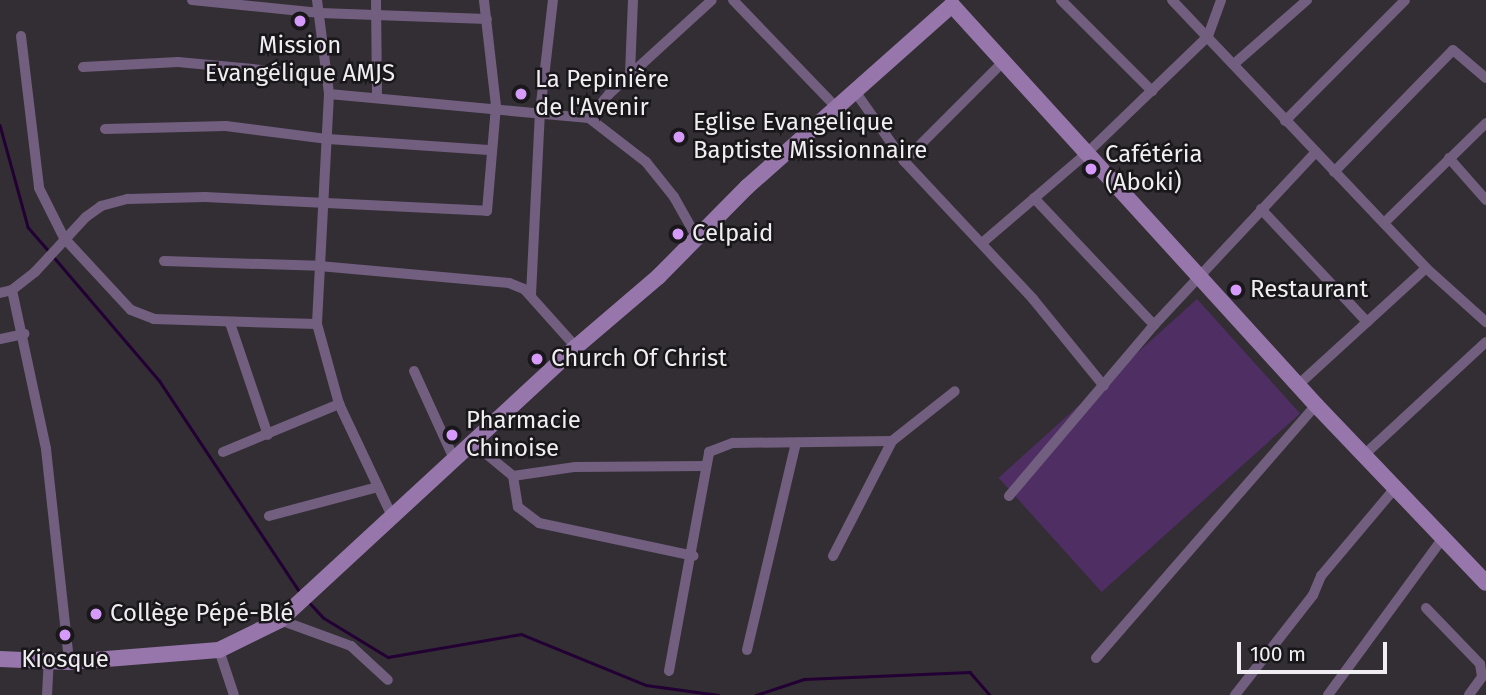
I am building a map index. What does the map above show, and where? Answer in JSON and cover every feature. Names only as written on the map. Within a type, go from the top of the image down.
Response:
[{"type":"street","points":[[192,0],[320,13],[487,19]]},
{"type":"street","points":[[317,0],[329,94],[317,324],[339,404],[393,519]]},
{"type":"street","points":[[376,0],[377,98]]},
{"type":"street","points":[[0,293],[12,290],[64,238],[101,206],[128,199],[205,197],[324,206],[484,212],[489,208],[489,150],[496,106],[484,0]]},
{"type":"street","points":[[531,295],[540,112],[553,0]]},
{"type":"street","points":[[630,74],[633,0]]},
{"type":"street","points":[[589,118],[630,74],[712,0]]},
{"type":"street","points":[[733,0],[836,107]]},
{"type":"street","points":[[1061,0],[1152,91]]},
{"type":"street","points":[[1172,0],[1426,268],[1485,319]]},
{"type":"street","points":[[982,243],[1087,153],[1208,36],[1221,0]]},
{"type":"street","points":[[1234,64],[1307,0]]},
{"type":"street","points":[[1285,121],[1405,0]]},
{"type":"street","points":[[0,659],[69,662],[219,650],[280,621],[576,347],[659,276],[696,236],[953,2],[1316,405],[1485,580]]},
{"type":"street","points":[[21,36],[38,188],[64,238],[131,310],[155,319],[317,324]]},
{"type":"street","points":[[1334,172],[1453,50],[1486,78]]},
{"type":"street","points":[[904,161],[1004,61]]},
{"type":"street","points":[[83,67],[178,62],[327,76]]},
{"type":"street","points":[[854,90],[904,161],[982,243],[1104,386]]},
{"type":"street","points":[[329,94],[496,106],[540,112],[562,119],[589,118],[646,162],[674,197],[696,236]]},
{"type":"street","points":[[1384,223],[1486,123]]},
{"type":"street","points":[[105,129],[226,126],[328,139],[489,150]]},
{"type":"street","points":[[1009,496],[1154,325],[1316,152]]},
{"type":"street","points":[[1449,158],[1486,200]]},
{"type":"street","points":[[1034,198],[1154,325]]},
{"type":"street","points":[[1261,209],[1367,322]]},
{"type":"street","points":[[164,261],[319,266],[509,283],[531,295],[576,347]]},
{"type":"street","points":[[1298,385],[1426,268]]},
{"type":"street","points":[[12,290],[24,334],[46,449],[69,662]]},
{"type":"street","points":[[230,323],[268,435]]},
{"type":"street","points":[[0,339],[24,334]]},
{"type":"street","points":[[1364,455],[1486,342]]},
{"type":"street","points":[[414,371],[455,461]]},
{"type":"street","points":[[833,556],[892,441],[955,391]]},
{"type":"street","points":[[223,452],[339,404]]},
{"type":"street","points":[[1096,658],[1316,405]]},
{"type":"street","points":[[670,671],[694,556],[709,452],[719,446],[892,441]]},
{"type":"street","points":[[472,443],[513,476],[517,507],[539,523],[694,556]]},
{"type":"street","points":[[747,650],[796,443]]},
{"type":"street","points":[[513,476],[575,467],[705,466]]},
{"type":"street","points":[[269,516],[378,487]]},
{"type":"street","points":[[1236,695],[1313,595],[1321,576],[1395,488]]},
{"type":"street","points":[[1328,695],[1443,538]]},
{"type":"street","points":[[1426,608],[1480,664],[1482,677],[1469,695]]},
{"type":"street","points":[[280,621],[351,646],[388,680]]},
{"type":"street","points":[[219,650],[234,695]]},
{"type":"street","points":[[47,695],[49,662]]},
{"type":"shaded area","points":[[1197,299],[1300,413],[1102,592],[999,478]]},
{"type":"waterway","points":[[0,125],[28,227],[49,251]]},
{"type":"waterway","points":[[53,256],[159,380],[301,594]]},
{"type":"waterway","points":[[308,601],[324,618],[388,657],[521,634],[646,685],[718,695]]},
{"type":"waterway","points":[[756,695],[804,679],[970,672],[990,695]]},
{"type":"place","name":"Mission Evangélique AMJS","points":[[300,21]]},
{"type":"place","name":"La Pepinière de l'Avenir","points":[[521,94]]},
{"type":"place","name":"Eglise Evangelique Baptiste Missionnaire","points":[[679,137]]},
{"type":"place","name":"Cafétéria (Aboki)","points":[[1091,169]]},
{"type":"place","name":"Celpaid","points":[[678,234]]},
{"type":"place","name":"Restaurant","points":[[1236,290]]},
{"type":"place","name":"Church Of Christ","points":[[537,359]]},
{"type":"place","name":"Pharmacie Chinoise","points":[[452,435]]},
{"type":"place","name":"Collège Pépé-Blé","points":[[96,614]]},
{"type":"place","name":"Kiosque","points":[[65,635]]}]
